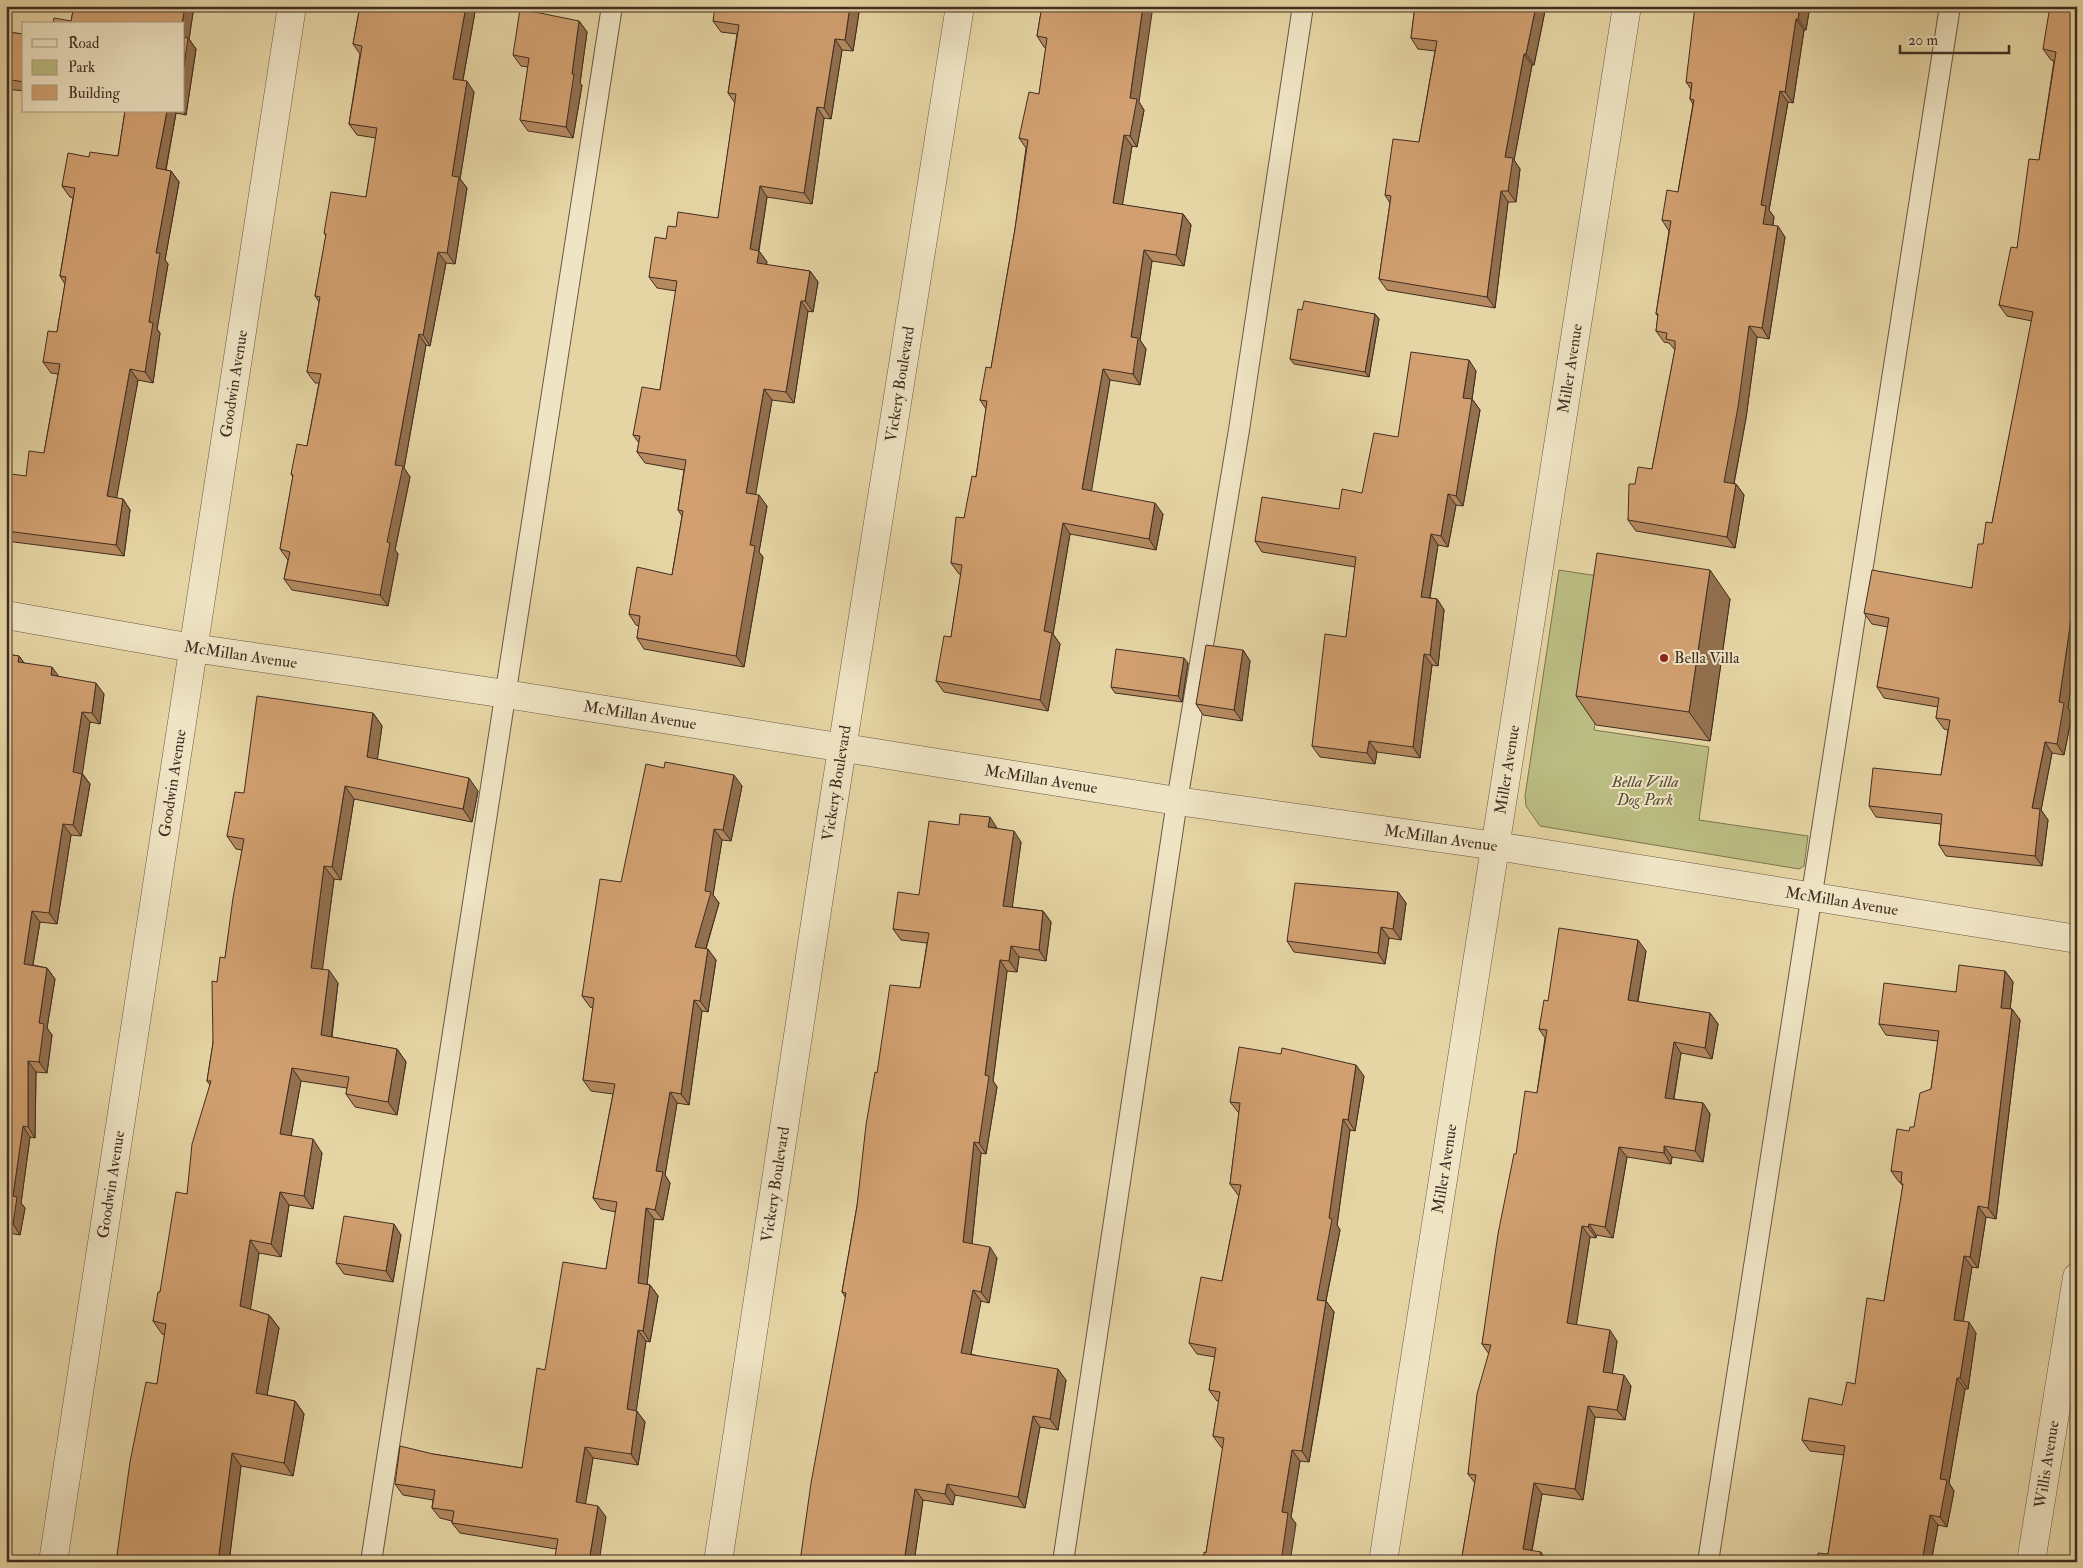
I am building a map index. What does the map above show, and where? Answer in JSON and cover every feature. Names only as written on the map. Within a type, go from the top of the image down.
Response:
[{"type":"street","name":"Goodwin Avenue","points":[[54,1562],[292,6]]},
{"type":"street","name":"Vickery Boulevard","points":[[718,1562],[842,747],[960,6]]},
{"type":"street","name":"Miller Avenue","points":[[1383,1562],[1626,6]]},
{"type":"street","name":"McMillan Avenue","points":[[6,615],[193,648],[506,694],[1177,801],[1496,846],[2077,939]]},
{"type":"street","name":"Willis Avenue","points":[[2031,1562],[2077,1277]]},
{"type":"lane","points":[[371,1562],[612,6]]},
{"type":"lane","points":[[1063,1562],[1177,801],[1239,430],[1303,6]]},
{"type":"lane","points":[[1708,1562],[1950,6]]},
{"type":"green space","name":"Bella Villa Dog Park","points":[[1559,570],[1617,579],[1594,730],[1709,747],[1699,820],[1808,836],[1804,866],[1799,869],[1540,826],[1526,806],[1525,796]]},
{"type":"building","points":[[74,6],[185,6],[182,22],[53,22],[54,18],[71,21]]},
{"type":"building","points":[[360,6],[466,6],[453,79],[467,81],[452,176],[459,177],[447,253],[438,252],[423,335],[419,334],[395,465],[403,466],[387,542],[390,543],[380,595],[284,579],[290,552],[280,549],[297,444],[307,446],[321,374],[307,372],[320,297],[315,296],[331,192],[366,197],[377,128],[349,124],[362,46],[353,44]]},
{"type":"building","points":[[715,6],[850,6],[845,40],[835,39],[824,108],[817,107],[804,193],[760,186],[750,249],[759,251],[757,263],[810,271],[805,301],[801,301],[786,392],[764,389],[746,493],[759,495],[750,545],[755,546],[736,656],[637,638],[640,616],[629,614],[637,567],[672,575],[683,511],[678,510],[686,460],[637,452],[640,436],[633,435],[642,387],[660,390],[677,281],[649,277],[655,237],[666,239],[668,226],[676,227],[678,212],[718,218],[736,94],[728,93],[739,25],[713,21]]},
{"type":"building","points":[[1042,6],[1143,6],[1130,98],[1137,99],[1130,136],[1124,135],[1113,203],[1183,214],[1176,255],[1144,250],[1131,337],[1138,338],[1133,374],[1103,369],[1082,489],[1155,503],[1149,539],[1063,523],[1044,631],[1052,633],[1040,700],[936,681],[944,636],[951,637],[962,565],[951,563],[956,517],[964,518],[972,476],[976,477],[987,401],[980,400],[986,367],[991,368],[1015,229],[1028,140],[1019,138],[1029,92],[1039,94],[1047,38],[1037,36]]},
{"type":"building","points":[[1415,6],[1536,6],[1526,54],[1524,54],[1505,157],[1513,158],[1508,191],[1501,191],[1487,297],[1379,279],[1391,196],[1385,195],[1393,139],[1419,142],[1437,41],[1411,38]]},
{"type":"building","points":[[1695,6],[1800,6],[1798,19],[1796,19],[1785,92],[1780,91],[1761,205],[1766,206],[1763,224],[1778,226],[1762,328],[1749,326],[1738,407],[1724,482],[1736,484],[1727,537],[1628,520],[1629,484],[1635,484],[1638,467],[1652,469],[1675,349],[1675,341],[1666,339],[1667,333],[1656,331],[1658,314],[1656,314],[1671,221],[1662,220],[1667,190],[1678,192],[1694,100],[1690,99],[1692,83],[1686,82]]},
{"type":"building","points":[[2050,6],[2077,6],[2077,578],[2059,702],[2064,703],[2057,744],[2045,742],[2032,808],[2040,809],[2035,856],[1939,845],[1942,814],[1869,806],[1873,768],[1941,775],[1950,720],[1936,718],[1939,698],[1877,687],[1889,618],[1864,613],[1872,570],[1972,588],[1978,544],[1983,544],[1986,522],[1992,523],[2033,312],[1999,305],[2011,247],[2017,248],[2029,159],[2039,160],[2056,52],[2043,49]]},
{"type":"building","points":[[520,9],[579,21],[566,127],[520,120],[529,58],[513,55]]},
{"type":"building","points":[[6,32],[22,34],[22,82],[6,79]]},
{"type":"building","points":[[185,37],[188,38],[185,59]]},
{"type":"building","points":[[125,112],[167,112],[156,168],[171,171],[156,253],[160,253],[149,322],[153,323],[145,372],[130,369],[107,496],[123,499],[116,545],[6,531],[6,489],[10,489],[11,474],[26,476],[29,451],[44,453],[60,364],[43,362],[48,331],[57,332],[66,277],[60,276],[75,188],[62,186],[68,153],[89,157],[90,152],[118,156]]},
{"type":"building","points":[[1304,301],[1375,314],[1365,372],[1290,359],[1298,309],[1302,310]]},
{"type":"building","points":[[1411,352],[1469,360],[1463,398],[1472,399],[1456,496],[1448,494],[1441,536],[1431,534],[1421,597],[1437,599],[1430,655],[1424,654],[1413,747],[1369,741],[1367,753],[1312,746],[1325,634],[1346,637],[1356,557],[1255,541],[1262,497],[1339,509],[1342,489],[1362,493],[1374,433],[1398,437]]},
{"type":"building","name":"Bella Villa","points":[[1597,553],[1710,570],[1689,712],[1576,696]]},
{"type":"building","points":[[1206,645],[1243,650],[1234,710],[1196,704]]},
{"type":"building","points":[[1116,649],[1184,658],[1178,696],[1111,687]]},
{"type":"building","points":[[6,654],[19,656],[18,662],[52,667],[51,675],[96,683],[92,713],[82,712],[73,772],[82,774],[73,825],[63,824],[49,913],[32,911],[24,964],[47,968],[39,1023],[44,1024],[39,1062],[28,1061],[28,1127],[23,1126],[13,1196],[17,1197],[13,1224],[6,1223]]},
{"type":"building","points":[[257,696],[373,713],[367,757],[469,778],[463,809],[345,786],[332,867],[324,866],[311,968],[329,970],[321,1035],[397,1049],[388,1102],[346,1094],[349,1077],[292,1068],[280,1134],[313,1139],[304,1196],[280,1192],[271,1244],[250,1240],[240,1306],[269,1315],[256,1393],[295,1401],[284,1463],[232,1453],[218,1562],[116,1562],[130,1462],[146,1382],[157,1384],[166,1324],[153,1321],[158,1292],[160,1292],[176,1192],[187,1194],[192,1144],[211,1081],[207,1081],[213,1043],[212,981],[217,982],[220,957],[225,958],[233,898],[244,839],[227,836],[235,792],[244,793]]},
{"type":"building","points":[[665,762],[734,775],[723,830],[714,829],[705,891],[711,892],[695,947],[708,949],[700,1001],[694,1000],[681,1094],[670,1092],[656,1171],[663,1172],[655,1210],[646,1208],[638,1283],[650,1285],[643,1331],[638,1330],[627,1409],[637,1411],[631,1454],[585,1447],[576,1502],[598,1506],[589,1562],[554,1562],[558,1539],[452,1523],[454,1511],[432,1508],[435,1490],[395,1484],[400,1446],[433,1454],[522,1468],[537,1368],[545,1370],[563,1262],[606,1269],[617,1202],[593,1198],[615,1084],[583,1080],[594,998],[582,996],[600,879],[621,882],[646,764],[664,768]]},
{"type":"building","points":[[960,814],[990,817],[988,827],[1014,831],[1003,906],[1043,911],[1039,950],[1011,946],[1009,961],[1000,960],[985,1075],[989,1076],[979,1143],[974,1142],[963,1242],[990,1247],[981,1292],[973,1290],[961,1353],[1058,1369],[1050,1419],[1033,1416],[1018,1497],[947,1484],[945,1494],[915,1489],[904,1562],[800,1562],[811,1483],[846,1293],[842,1292],[857,1206],[866,1125],[875,1072],[877,1073],[890,985],[920,988],[929,933],[893,929],[898,892],[919,895],[929,821],[959,825]]},
{"type":"building","points":[[1295,883],[1398,892],[1393,929],[1381,927],[1378,953],[1287,941]]},
{"type":"building","points":[[1559,928],[1638,940],[1628,1000],[1710,1013],[1705,1048],[1674,1042],[1665,1098],[1703,1103],[1695,1151],[1664,1146],[1664,1153],[1619,1147],[1605,1227],[1589,1224],[1588,1227],[1582,1226],[1567,1323],[1610,1330],[1603,1372],[1624,1375],[1617,1410],[1588,1406],[1575,1489],[1534,1483],[1523,1549],[1541,1552],[1539,1562],[1461,1562],[1476,1475],[1468,1474],[1477,1394],[1491,1345],[1482,1344],[1498,1234],[1514,1154],[1516,1154],[1525,1091],[1537,1093],[1547,1030],[1539,1029],[1544,1000],[1548,1001]]},
{"type":"building","points":[[1959,965],[2005,971],[2001,1008],[2012,1009],[1988,1208],[1978,1206],[1970,1257],[1964,1256],[1955,1312],[1954,1320],[1969,1322],[1960,1378],[1957,1378],[1940,1479],[1947,1480],[1940,1517],[1930,1515],[1922,1562],[1817,1562],[1818,1553],[1828,1554],[1845,1446],[1802,1440],[1809,1398],[1842,1405],[1847,1382],[1855,1384],[1867,1298],[1884,1301],[1903,1184],[1901,1184],[1902,1172],[1891,1171],[1897,1129],[1909,1131],[1910,1127],[1914,1127],[1920,1093],[1931,1089],[1939,1031],[1879,1024],[1884,983],[1956,992]]},
{"type":"building","points":[[1239,1047],[1281,1054],[1282,1048],[1356,1065],[1348,1120],[1343,1119],[1329,1218],[1332,1219],[1317,1300],[1326,1301],[1302,1451],[1292,1450],[1282,1512],[1288,1513],[1281,1562],[1203,1562],[1224,1438],[1213,1436],[1220,1392],[1209,1390],[1216,1348],[1189,1343],[1201,1277],[1222,1281],[1241,1185],[1230,1184],[1240,1103],[1230,1102]]},
{"type":"building","points":[[344,1216],[394,1224],[386,1271],[336,1263]]},
{"type":"place","name":"Bella Villa","points":[[1664,658]]}]
